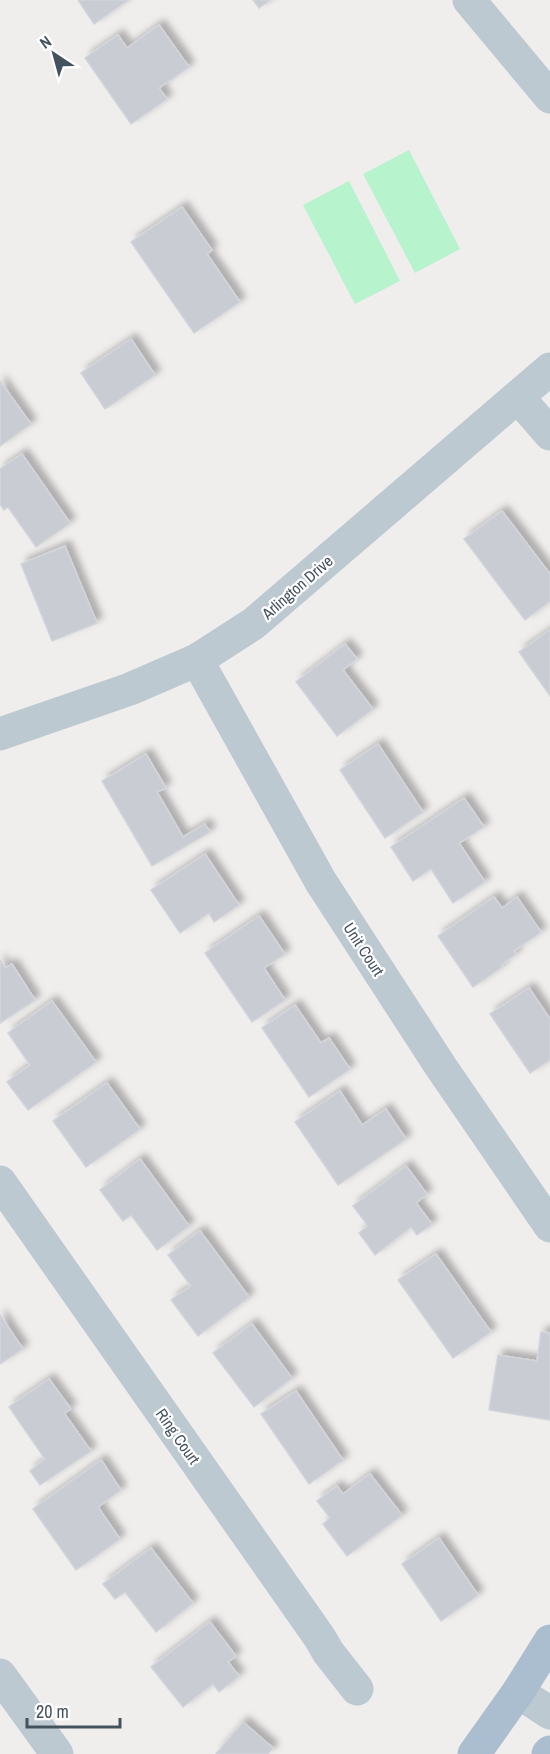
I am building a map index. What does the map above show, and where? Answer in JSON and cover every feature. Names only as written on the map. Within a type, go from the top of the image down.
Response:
[{"type":"main road","points":[[474,1754],[518,1692],[550,1641]]},
{"type":"street","points":[[469,0],[550,97]]},
{"type":"street","name":"Arlington Drive","points":[[0,733],[130,688],[197,660],[253,624],[550,369]]},
{"type":"street","points":[[518,397],[550,434]]},
{"type":"street","name":"Unit Court","points":[[197,660],[321,882],[441,1067],[550,1226]]},
{"type":"street","name":"Ring Court","points":[[0,1182],[314,1628],[328,1652],[357,1689]]},
{"type":"street","points":[[0,1675],[57,1754]]},
{"type":"street","points":[[518,1692],[550,1713]]},
{"type":"green space","points":[[409,150],[460,249],[415,273],[363,174]]},
{"type":"green space","points":[[349,181],[400,281],[355,304],[303,205]]},
{"type":"building","points":[[78,0],[126,0],[127,1],[94,24]]},
{"type":"building","points":[[253,0],[270,0],[259,8]]},
{"type":"building","points":[[159,25],[189,67],[159,88],[167,99],[131,124],[85,58],[118,35],[127,48]]},
{"type":"building","points":[[182,207],[212,250],[207,254],[240,302],[194,333],[131,242]]},
{"type":"building","points":[[131,339],[155,375],[105,409],[81,373]]},
{"type":"building","points":[[0,381],[31,424],[0,446]]},
{"type":"building","points":[[22,454],[70,523],[36,547],[8,507],[4,510],[0,504],[0,469]]},
{"type":"building","points":[[502,511],[550,574],[550,601],[525,620],[464,539]]},
{"type":"building","points":[[65,546],[97,623],[52,641],[21,564]]},
{"type":"building","points":[[550,630],[550,696],[519,652]]},
{"type":"building","points":[[345,644],[357,659],[343,670],[373,709],[337,736],[296,682]]},
{"type":"building","points":[[378,744],[423,812],[385,838],[340,770]]},
{"type":"building","points":[[146,754],[166,788],[157,792],[183,837],[205,824],[210,832],[152,866],[102,781]]},
{"type":"building","points":[[464,798],[484,827],[459,843],[485,882],[453,903],[431,869],[413,881],[391,847]]},
{"type":"building","points":[[205,854],[239,905],[214,922],[209,913],[180,933],[151,890]]},
{"type":"building","points":[[494,897],[502,908],[517,897],[541,932],[514,951],[516,954],[501,965],[502,967],[473,987],[438,936]]},
{"type":"building","points":[[259,916],[285,954],[264,968],[285,1000],[252,1022],[205,953]]},
{"type":"building","points":[[0,960],[5,968],[12,964],[35,1000],[0,1023]]},
{"type":"building","points":[[529,988],[550,1019],[550,1060],[530,1073],[490,1014]]},
{"type":"building","points":[[52,1001],[96,1062],[28,1110],[7,1082],[30,1065],[8,1033]]},
{"type":"building","points":[[295,1005],[321,1043],[329,1038],[350,1069],[309,1097],[262,1028]]},
{"type":"building","points":[[107,1083],[140,1129],[86,1167],[53,1121]]},
{"type":"building","points":[[340,1091],[362,1125],[386,1109],[406,1139],[338,1185],[295,1122]]},
{"type":"building","points":[[140,1159],[189,1226],[157,1250],[131,1215],[123,1221],[100,1190]]},
{"type":"building","points":[[406,1166],[427,1194],[416,1203],[432,1224],[417,1235],[411,1227],[375,1255],[359,1233],[368,1226],[353,1206]]},
{"type":"building","points":[[200,1231],[249,1297],[198,1336],[171,1300],[191,1286],[168,1255]]},
{"type":"building","points":[[436,1254],[491,1332],[453,1358],[398,1280]]},
{"type":"building","points":[[0,1315],[23,1349],[0,1364]]},
{"type":"building","points":[[252,1324],[292,1378],[254,1407],[213,1353]]},
{"type":"building","points":[[541,1332],[550,1333],[550,1420],[489,1410],[498,1355],[537,1361]]},
{"type":"building","points":[[49,1379],[71,1409],[64,1413],[91,1451],[40,1485],[30,1471],[45,1459],[9,1407]]},
{"type":"building","points":[[296,1391],[343,1460],[309,1484],[261,1414]]},
{"type":"building","points":[[101,1460],[121,1490],[98,1507],[120,1539],[76,1570],[33,1509]]},
{"type":"building","points":[[370,1474],[402,1515],[347,1556],[323,1524],[330,1518],[317,1501],[337,1486],[343,1494]]},
{"type":"building","points":[[439,1538],[478,1595],[441,1621],[402,1564]]},
{"type":"building","points":[[151,1548],[193,1603],[156,1632],[125,1592],[115,1599],[103,1584]]},
{"type":"building","points":[[210,1622],[236,1656],[228,1662],[239,1676],[219,1692],[213,1684],[183,1707],[151,1667]]},
{"type":"building","points":[[243,1722],[273,1748],[268,1754],[216,1754]]}]
